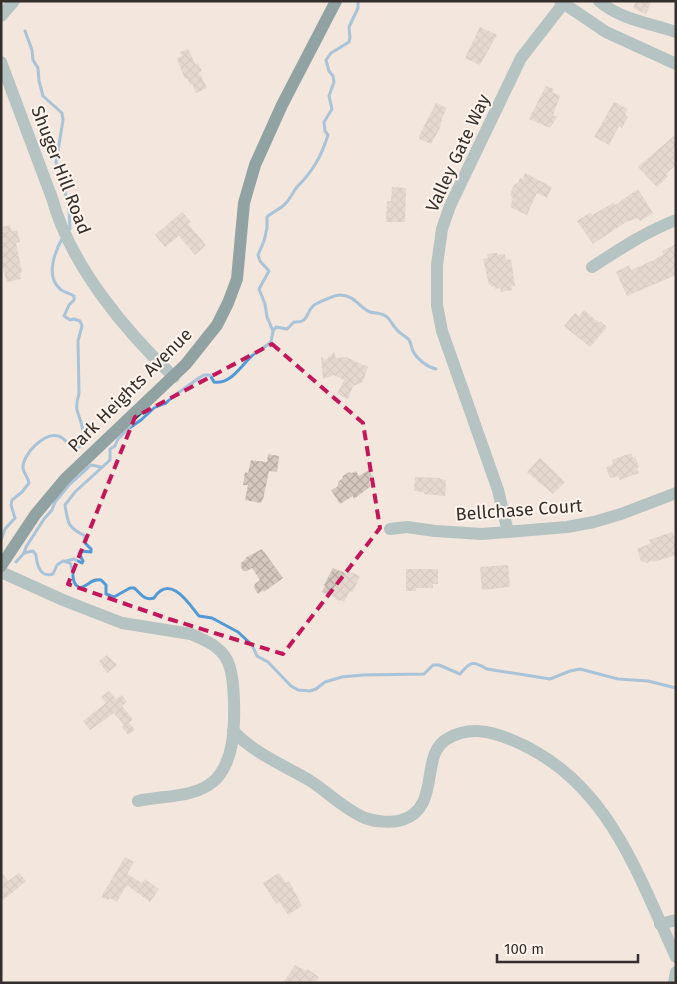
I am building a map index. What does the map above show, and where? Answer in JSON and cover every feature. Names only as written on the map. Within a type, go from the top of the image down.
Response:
[{"type":"main road","name":"Park Heights Avenue","points":[[1,566],[35,515],[65,479],[174,377],[217,325],[228,303],[237,278],[244,202],[255,165],[282,105],[336,1]]},
{"type":"street","points":[[1,16],[14,1]]},
{"type":"street","points":[[599,1],[615,12],[639,22],[676,32]]},
{"type":"street","points":[[561,3],[606,32],[676,64]]},
{"type":"street","name":"Valley Gate Way","points":[[508,532],[498,490],[442,332],[437,304],[437,265],[442,229],[450,206],[521,58],[561,3]]},
{"type":"street","name":"Shuger Hill Road","points":[[1,62],[68,241],[90,278],[128,329],[150,355],[174,377]]},
{"type":"street","points":[[592,267],[636,238],[676,220]]},
{"type":"street","name":"Bellchase Court","points":[[390,529],[407,526],[456,533],[539,530],[594,522],[676,493]]},
{"type":"street","points":[[1,572],[122,623],[191,634],[211,643],[221,651],[227,660],[232,673],[233,731],[230,754],[223,769],[216,779],[196,792],[138,801]]},
{"type":"street","points":[[233,731],[255,750],[311,781],[347,808],[366,818],[383,822],[401,821],[411,816],[420,806],[428,793],[437,747],[446,739],[462,732],[479,730],[494,733],[522,744],[582,787],[599,807],[622,842],[676,957]]},
{"type":"street","points":[[660,924],[676,920]]},
{"type":"street","points":[[674,983],[676,972]]},
{"type":"highlighted area","points":[[272,344],[363,423],[380,528],[283,654],[169,619],[68,584],[135,417]]},
{"type":"building","points":[[636,1],[652,1],[646,14],[633,8]]},
{"type":"building","points":[[480,27],[497,35],[480,65],[465,58]]},
{"type":"building","points":[[188,49],[196,65],[198,63],[202,71],[199,72],[207,88],[196,93],[192,84],[190,85],[187,78],[185,79],[177,59],[182,56],[180,52]]},
{"type":"building","points":[[546,86],[554,89],[552,92],[560,96],[553,115],[557,117],[550,128],[529,119]]},
{"type":"building","points":[[614,102],[628,109],[625,115],[628,117],[622,128],[619,126],[609,145],[594,137]]},
{"type":"building","points":[[436,103],[447,108],[440,128],[431,144],[419,139],[419,136]]},
{"type":"building","points":[[676,134],[676,165],[666,174],[668,176],[657,187],[638,167]]},
{"type":"building","points":[[525,173],[552,187],[547,198],[537,193],[527,215],[510,207],[513,198],[510,195],[513,187],[520,178],[523,179]]},
{"type":"building","points":[[392,187],[406,188],[405,222],[386,222],[387,201],[391,201]]},
{"type":"building","points":[[638,189],[653,213],[640,221],[638,218],[626,222],[593,244],[577,221],[591,212],[592,215],[613,203],[615,205]]},
{"type":"building","points":[[182,212],[191,222],[188,224],[206,245],[195,255],[179,236],[165,247],[155,235]]},
{"type":"building","points":[[10,225],[11,231],[17,230],[20,242],[16,243],[22,272],[20,273],[21,279],[7,282],[1,262],[1,227]]},
{"type":"building","points":[[676,244],[676,275],[627,296],[616,272],[629,265],[631,270],[654,260],[664,254],[662,251]]},
{"type":"building","points":[[497,253],[498,255],[505,254],[506,259],[511,260],[515,286],[511,286],[512,290],[501,292],[500,288],[495,289],[495,286],[491,287],[489,285],[483,259],[488,258],[487,254]]},
{"type":"building","points":[[584,310],[599,323],[600,321],[607,327],[590,347],[564,326],[575,313],[579,316]]},
{"type":"building","points":[[334,352],[336,358],[346,357],[368,367],[363,381],[353,386],[348,399],[337,394],[344,380],[334,375],[323,379],[321,357],[326,360]]},
{"type":"building","points":[[631,453],[633,458],[635,457],[636,459],[639,473],[620,480],[618,476],[610,478],[606,468],[613,464],[612,460]]},
{"type":"building","points":[[268,454],[279,456],[277,472],[269,471],[263,500],[261,503],[245,500],[248,485],[243,485],[245,472],[248,473],[251,460],[267,462]]},
{"type":"building","points":[[540,458],[565,482],[553,494],[527,472]]},
{"type":"building","points":[[369,470],[374,478],[369,482],[371,486],[354,499],[353,496],[340,504],[331,490],[337,487],[343,476],[349,472],[356,471],[359,476]]},
{"type":"building","points":[[415,477],[446,480],[445,496],[414,491]]},
{"type":"building","points":[[672,532],[676,540],[676,555],[653,562],[652,560],[647,563],[641,561],[637,549],[651,543],[649,540]]},
{"type":"building","points":[[262,549],[283,578],[264,592],[263,590],[258,594],[254,588],[255,584],[260,580],[252,568],[243,571],[241,563],[245,558]]},
{"type":"building","points":[[508,565],[510,587],[482,590],[480,567]]},
{"type":"building","points":[[333,568],[347,574],[348,571],[360,576],[353,592],[350,591],[344,602],[338,601],[334,597],[322,592]]},
{"type":"building","points":[[406,569],[438,569],[438,584],[433,584],[433,588],[416,588],[416,591],[406,591]]},
{"type":"building","points":[[107,655],[117,665],[107,673],[99,661]]},
{"type":"building","points":[[109,691],[116,699],[122,695],[127,702],[122,706],[132,718],[129,723],[135,730],[128,735],[122,727],[124,725],[114,713],[90,730],[83,721],[106,703],[101,697]]},
{"type":"building","points":[[125,857],[134,862],[127,874],[142,883],[145,879],[159,889],[150,902],[128,886],[126,886],[117,902],[110,898],[108,900],[101,897]]},
{"type":"building","points":[[1,871],[8,881],[19,873],[26,881],[1,902]]},
{"type":"building","points":[[279,873],[286,883],[289,881],[302,906],[288,915],[279,901],[276,904],[263,883]]},
{"type":"building","points":[[295,965],[306,971],[307,969],[319,977],[315,983],[283,983]]},
{"type":"waterway","points":[[66,561],[74,559],[82,563],[80,551],[91,552],[91,549],[84,542],[85,536],[70,525],[65,505],[75,492],[110,460],[110,449],[115,446],[118,439],[155,407],[166,403],[204,375],[210,375],[214,382],[220,382],[232,377],[255,353],[271,342],[273,331],[259,289],[269,271],[260,261],[258,255],[264,241],[267,217],[288,201],[308,175],[322,150],[328,135],[325,131],[324,122],[332,109],[329,96],[334,82],[326,60],[331,53],[349,42],[349,27],[358,8],[358,1]]},
{"type":"waterway","points":[[25,31],[32,50],[33,60],[38,68],[43,96],[62,113],[63,120],[56,163],[64,178],[64,188],[69,208],[70,229],[68,230]]},
{"type":"waterway","points":[[1,540],[5,529],[15,518],[11,505],[12,500],[29,483],[23,468],[30,451],[46,437],[52,436],[62,438],[73,449],[79,447],[82,443],[83,432],[77,410],[79,394],[78,341],[82,326],[80,321],[70,320],[64,316],[69,305],[74,300],[74,296],[63,291],[55,284],[52,271],[57,249],[63,237]]},
{"type":"waterway","points":[[273,331],[276,327],[287,329],[294,322],[302,321],[313,306],[318,303],[334,296],[345,296],[353,299],[370,312],[386,316],[394,327],[409,340],[417,357],[426,365],[436,369]]},
{"type":"waterway","points":[[16,562],[52,510],[55,502],[69,485],[91,465],[101,467]]},
{"type":"waterway","points":[[24,553],[33,551],[40,570],[49,575],[53,574],[57,565],[63,561],[70,563],[76,586],[79,588],[95,580],[101,580],[106,585],[106,594],[114,597],[130,588],[134,588],[150,599],[154,598],[160,591],[166,589],[173,590],[185,598],[199,616],[212,618],[238,632],[252,645],[257,656],[268,662],[291,686],[298,690],[310,691],[325,682],[342,677],[424,674],[433,665],[439,665],[460,674],[466,667],[475,663],[487,669],[550,679],[580,669],[618,679],[648,681],[676,688]]}]
